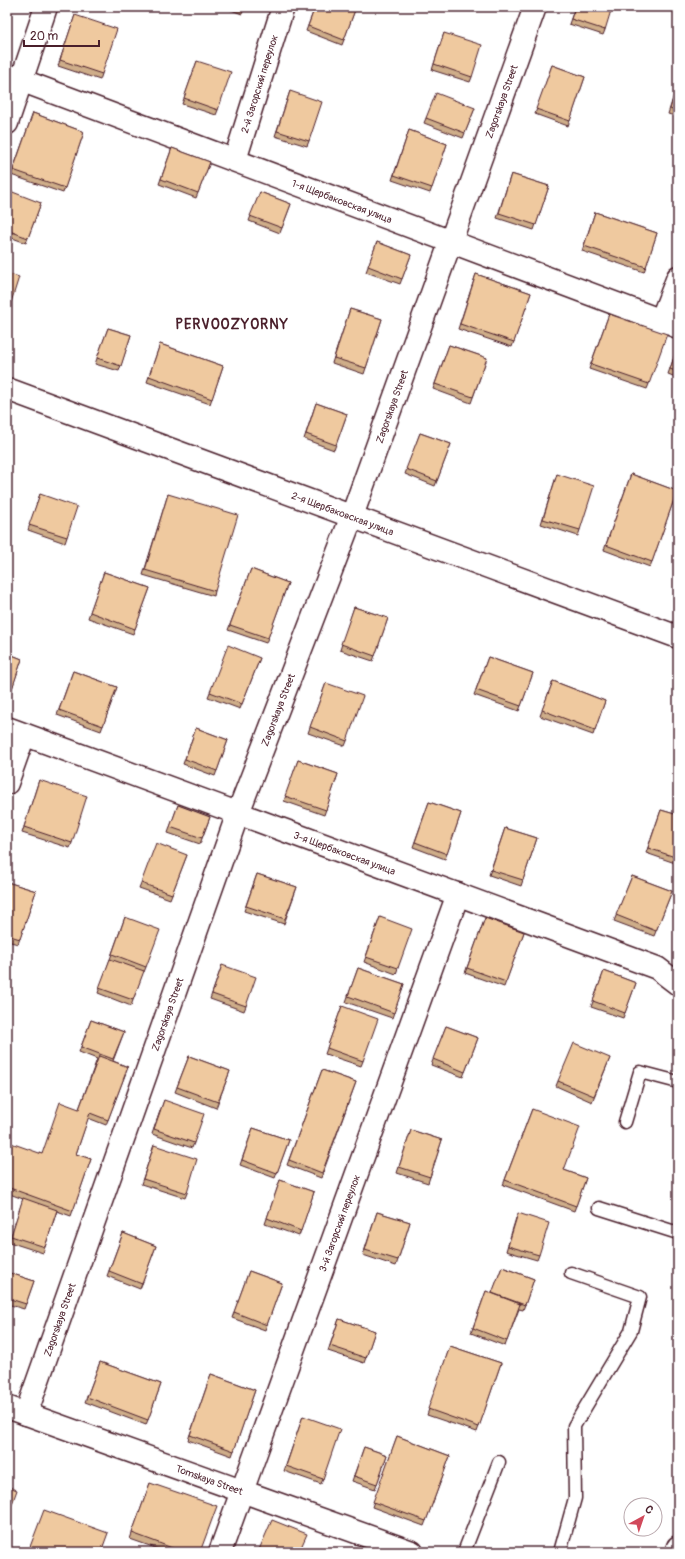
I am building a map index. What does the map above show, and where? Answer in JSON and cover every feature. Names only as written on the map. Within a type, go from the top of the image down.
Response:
[{"type":"street","points":[[7,123],[15,77],[46,7]]},
{"type":"street","name":"2-й Загорский переулок","points":[[235,160],[283,7]]},
{"type":"street","name":"Zagorskaya Street","points":[[17,1410],[238,813],[352,516],[452,242],[535,7]]},
{"type":"street","name":"1-я Щербаковская улица","points":[[15,77],[669,324]]},
{"type":"street","points":[[669,324],[678,277]]},
{"type":"street","name":"2-я Щербаковская улица","points":[[7,389],[678,637]]},
{"type":"street","points":[[7,783],[16,731]]},
{"type":"street","name":"3-я Щербаковская улица","points":[[16,731],[658,968],[678,984]]},
{"type":"street","name":"3-й Загорский переулок","points":[[220,1552],[458,894]]},
{"type":"street","name":"Tomskaya Street","points":[[17,1410],[412,1552]]},
{"type":"street","points":[[676,1552],[678,1547]]},
{"type":"lane","points":[[625,1122],[640,1072],[678,1082]]},
{"type":"lane","points":[[599,1208],[678,1233]]},
{"type":"lane","points":[[560,1552],[575,1498],[574,1426],[631,1331],[640,1297],[571,1273]]},
{"type":"lane","points":[[464,1552],[499,1462]]},
{"type":"building","points":[[7,7],[11,7],[7,18]]},
{"type":"building","points":[[315,7],[356,7],[344,40],[308,26]]},
{"type":"building","points":[[575,7],[612,7],[605,30],[571,19]]},
{"type":"building","points":[[75,15],[117,29],[102,74],[60,60]]},
{"type":"building","points":[[444,33],[482,45],[472,77],[434,64]]},
{"type":"building","points":[[197,61],[231,72],[218,110],[184,98]]},
{"type":"building","points":[[552,65],[585,77],[570,121],[536,109]]},
{"type":"building","points":[[678,83],[678,112],[670,109]]},
{"type":"building","points":[[290,91],[322,102],[309,141],[277,131]]},
{"type":"building","points":[[436,93],[475,108],[465,133],[426,118]]},
{"type":"building","points":[[33,113],[84,132],[65,188],[13,170]]},
{"type":"building","points":[[409,130],[447,144],[432,188],[394,175]]},
{"type":"building","points":[[172,148],[210,162],[198,193],[161,179]]},
{"type":"building","points":[[511,174],[549,186],[536,225],[499,213]]},
{"type":"building","points":[[10,191],[41,203],[28,238],[7,230],[7,199]]},
{"type":"building","points":[[260,192],[291,204],[282,228],[250,216]]},
{"type":"building","points":[[595,212],[657,233],[646,267],[584,246]]},
{"type":"building","points":[[377,242],[411,255],[402,279],[368,266]]},
{"type":"building","points":[[7,273],[19,277],[7,315]]},
{"type":"building","points":[[476,274],[531,293],[514,342],[460,324]]},
{"type":"building","points":[[350,309],[382,319],[366,368],[334,358]]},
{"type":"building","points":[[609,314],[667,334],[649,384],[591,364]]},
{"type":"building","points":[[108,328],[131,335],[121,366],[97,358]]},
{"type":"building","points":[[160,344],[223,366],[212,399],[149,376]]},
{"type":"building","points":[[449,345],[487,358],[473,397],[435,384]]},
{"type":"building","points":[[678,346],[678,372],[670,369]]},
{"type":"building","points":[[316,403],[347,414],[336,445],[306,434]]},
{"type":"building","points":[[420,433],[451,444],[437,481],[406,469]]},
{"type":"building","points":[[557,474],[594,486],[580,530],[543,519]]},
{"type":"building","points":[[631,474],[677,491],[652,562],[606,545]]},
{"type":"building","points":[[40,494],[77,507],[67,537],[29,525]]},
{"type":"building","points":[[168,494],[238,515],[215,591],[145,570]]},
{"type":"building","points":[[251,569],[288,583],[268,638],[230,625]]},
{"type":"building","points":[[104,572],[150,588],[135,629],[90,612]]},
{"type":"building","points":[[354,607],[388,618],[375,656],[341,644]]},
{"type":"building","points":[[228,645],[260,658],[242,704],[210,692]]},
{"type":"building","points":[[7,653],[22,659],[10,695],[7,694]]},
{"type":"building","points":[[488,657],[533,673],[521,706],[476,690]]},
{"type":"building","points":[[73,671],[117,687],[103,726],[59,710]]},
{"type":"building","points":[[553,681],[605,701],[595,730],[542,710]]},
{"type":"building","points":[[326,683],[363,696],[347,741],[310,727]]},
{"type":"building","points":[[196,728],[228,740],[217,771],[185,759]]},
{"type":"building","points":[[298,760],[338,774],[326,810],[285,796]]},
{"type":"building","points":[[39,780],[87,796],[72,843],[24,827]]},
{"type":"building","points":[[429,802],[461,813],[447,854],[415,842]]},
{"type":"building","points":[[178,805],[210,817],[202,838],[170,827]]},
{"type":"building","points":[[661,810],[678,815],[678,858],[648,848]]},
{"type":"building","points":[[505,828],[537,838],[523,880],[491,870]]},
{"type":"building","points":[[156,843],[187,855],[172,894],[141,883]]},
{"type":"building","points":[[257,874],[297,887],[285,919],[246,906]]},
{"type":"building","points":[[632,876],[672,891],[656,931],[616,915]]},
{"type":"building","points":[[7,882],[36,891],[20,939],[7,935]]},
{"type":"building","points":[[125,917],[160,930],[146,967],[112,954]]},
{"type":"building","points":[[380,917],[412,929],[398,968],[366,957]]},
{"type":"building","points":[[485,918],[524,932],[506,982],[467,968]]},
{"type":"building","points":[[110,959],[144,971],[133,1000],[99,988]]},
{"type":"building","points":[[222,965],[256,977],[246,1006],[212,994]]},
{"type":"building","points":[[358,968],[404,984],[394,1013],[348,996]]},
{"type":"building","points":[[604,971],[636,983],[625,1013],[593,1001]]},
{"type":"building","points":[[342,1006],[378,1019],[363,1061],[327,1048]]},
{"type":"building","points":[[91,1020],[124,1032],[113,1059],[81,1047]]},
{"type":"building","points":[[446,1026],[478,1038],[465,1072],[433,1059]]},
{"type":"building","points":[[574,1043],[610,1058],[594,1096],[558,1081]]},
{"type":"building","points":[[99,1056],[128,1067],[108,1120],[90,1113],[76,1154],[91,1159],[73,1211],[7,1187],[7,1156],[11,1143],[42,1154],[60,1102],[79,1109]]},
{"type":"building","points":[[189,1056],[230,1071],[218,1102],[177,1087]]},
{"type":"building","points":[[322,1070],[356,1082],[322,1173],[289,1160]]},
{"type":"building","points":[[164,1100],[204,1114],[194,1143],[154,1129]]},
{"type":"building","points":[[532,1109],[580,1127],[564,1170],[586,1178],[576,1206],[505,1180]]},
{"type":"building","points":[[253,1128],[289,1140],[277,1173],[242,1160]]},
{"type":"building","points":[[411,1130],[442,1140],[430,1177],[399,1167]]},
{"type":"building","points":[[154,1145],[197,1159],[187,1193],[143,1179]]},
{"type":"building","points":[[280,1180],[314,1192],[301,1231],[267,1218]]},
{"type":"building","points":[[23,1198],[57,1210],[45,1247],[11,1236]]},
{"type":"building","points":[[377,1212],[410,1222],[398,1260],[365,1250]]},
{"type":"building","points":[[518,1213],[549,1223],[539,1255],[508,1246]]},
{"type":"building","points":[[123,1233],[156,1246],[142,1284],[109,1271]]},
{"type":"building","points":[[502,1267],[534,1279],[525,1305],[492,1293]]},
{"type":"building","points":[[249,1271],[282,1283],[267,1325],[234,1312]]},
{"type":"building","points":[[7,1272],[34,1281],[26,1304],[7,1298]]},
{"type":"building","points":[[486,1291],[520,1304],[507,1341],[473,1328]]},
{"type":"building","points":[[339,1319],[375,1331],[366,1358],[330,1346]]},
{"type":"building","points":[[450,1346],[501,1363],[479,1427],[428,1409]]},
{"type":"building","points":[[100,1362],[161,1384],[148,1420],[87,1397]]},
{"type":"building","points":[[211,1374],[255,1390],[234,1451],[190,1435]]},
{"type":"building","points":[[303,1416],[340,1429],[323,1479],[286,1466]]},
{"type":"building","points":[[397,1436],[450,1456],[426,1521],[373,1502]]},
{"type":"building","points":[[364,1447],[387,1455],[377,1484],[354,1476]]},
{"type":"building","points":[[150,1483],[217,1506],[200,1552],[183,1552],[132,1533]]},
{"type":"building","points":[[7,1486],[17,1490],[7,1518]]},
{"type":"building","points":[[44,1510],[108,1533],[101,1552],[28,1552]]},
{"type":"building","points":[[272,1520],[307,1534],[299,1552],[258,1552]]},
{"type":"district","name":"PERVOOZYORNY","points":[[232,324]]}]
